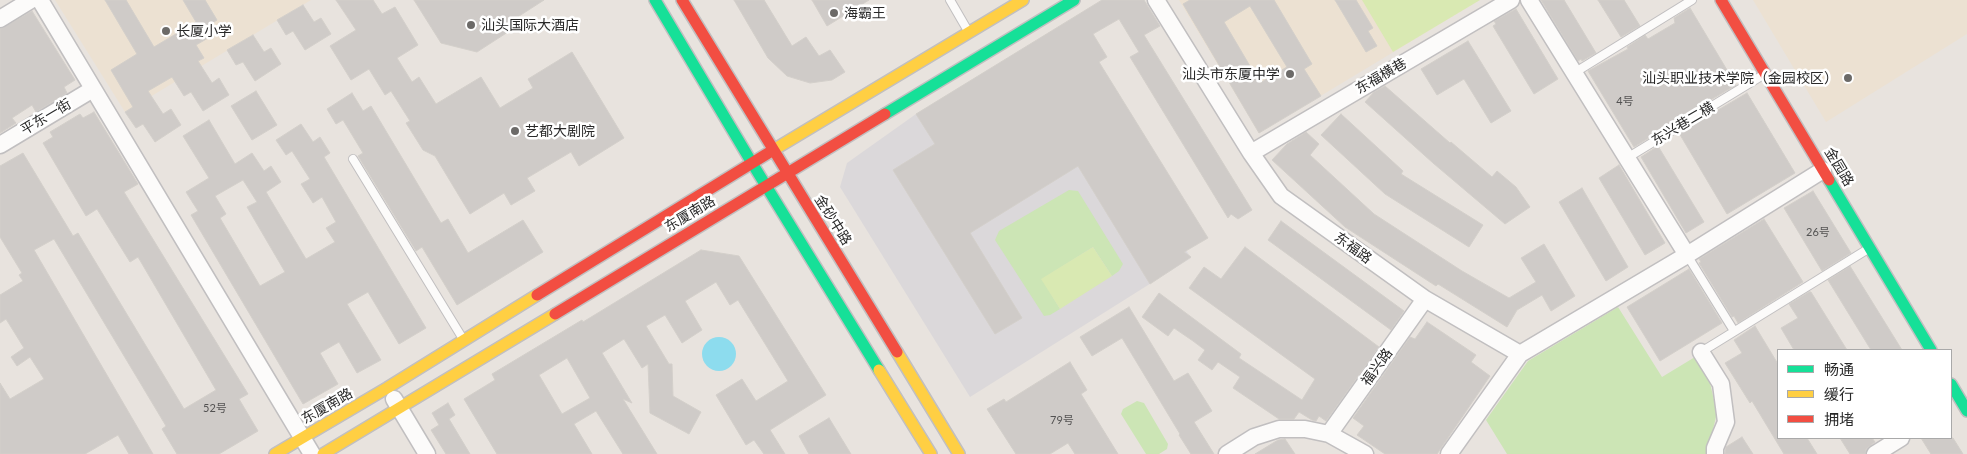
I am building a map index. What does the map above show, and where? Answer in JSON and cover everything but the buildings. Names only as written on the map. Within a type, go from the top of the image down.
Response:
[{"type":"street","points":[[0,18],[31,0]]},
{"type":"street","points":[[40,0],[312,454]]},
{"type":"street","points":[[655,0],[752,163],[931,454]]},
{"type":"street","name":"金砂中路","points":[[682,0],[959,454]]},
{"type":"street","name":"东厦南路","points":[[275,454],[387,388],[752,163],[1023,0]]},
{"type":"street","name":"东厦南路","points":[[323,454],[1074,0]]},
{"type":"street","name":"东福路","points":[[1156,0],[1251,153],[1281,196],[1425,300],[1520,354]]},
{"type":"street","name":"东福横巷","points":[[1251,153],[1511,0]]},
{"type":"street","points":[[1529,0],[1687,255]]},
{"type":"street","name":"金园路","points":[[1721,0],[1930,349]]},
{"type":"street","name":"平东一街","points":[[0,145],[93,89]]},
{"type":"street","points":[[1449,454],[1520,354],[1687,255],[1823,170]]},
{"type":"street","name":"福兴路","points":[[1329,434],[1425,300]]},
{"type":"street","points":[[1701,352],[1721,384],[1726,422],[1715,448],[1715,454]]},
{"type":"street","points":[[1952,387],[1960,407]]},
{"type":"street","points":[[387,388],[427,454]]},
{"type":"street","points":[[1229,454],[1254,437],[1279,429],[1305,429],[1329,434],[1365,454]]},
{"type":"street","points":[[1875,454],[1899,439]]},
{"type":"lane","points":[[950,0],[969,33]]},
{"type":"lane","points":[[1574,73],[1692,0]]},
{"type":"lane","name":"东兴巷二横","points":[[1627,158],[1765,74]]},
{"type":"lane","points":[[353,159],[464,340]]},
{"type":"lane","points":[[1701,352],[1870,248]]},
{"type":"lane","points":[[1687,255],[1734,331]]},
{"type":"shaded area","name":"长厦小学","points":[[55,0],[311,0],[125,112]]},
{"type":"shaded area","name":"汕头市东厦中学","points":[[1179,0],[1480,0],[1259,133]]},
{"type":"shaded area","name":"汕头职业技术学院（金园校区）","points":[[1753,0],[1967,0],[1967,34],[1826,122]]},
{"type":"shaded area","points":[[1050,32],[1191,258],[970,397],[840,187],[847,163],[916,114]]},
{"type":"green space","points":[[1362,0],[1480,0],[1393,52]]},
{"type":"green space","points":[[1069,190],[1078,191],[1123,264],[1119,271],[1112,276],[1093,247],[1042,279],[1060,309],[1044,316],[995,240],[999,231]]},
{"type":"green space","points":[[1093,247],[1112,276],[1060,309],[1041,279]]},
{"type":"green space","points":[[1618,307],[1662,377],[1695,357],[1710,383],[1717,413],[1707,454],[1507,454],[1486,420],[1528,361]]},
{"type":"green space","points":[[1137,401],[1144,403],[1168,444],[1167,449],[1159,454],[1146,454],[1121,414],[1123,409]]},
{"type":"water","points":[[719,337],[726,338],[731,342],[735,347],[735,361],[731,366],[726,370],[719,371],[712,370],[707,366],[703,361],[702,354],[703,347],[707,342],[712,338]]},
{"type":"traffic: fast","points":[[655,0],[879,370]]},
{"type":"traffic: fast","points":[[885,114],[1074,0]]},
{"type":"traffic: fast","points":[[1829,180],[1930,349]]},
{"type":"traffic: fast","points":[[1952,386],[1967,411]]},
{"type":"traffic: slow","points":[[770,152],[1023,0]]},
{"type":"traffic: slow","points":[[275,454],[387,388],[537,295]]},
{"type":"traffic: slow","points":[[323,454],[555,314]]},
{"type":"traffic: slow","points":[[897,352],[959,454]]},
{"type":"traffic: slow","points":[[879,370],[931,454]]},
{"type":"traffic: jam","points":[[682,0],[897,352]]},
{"type":"traffic: jam","points":[[1721,0],[1829,180]]},
{"type":"traffic: jam","points":[[555,314],[885,114]]},
{"type":"traffic: jam","points":[[537,295],[770,152]]},
{"type":"place","name":"海霸王","points":[[834,13]]},
{"type":"place","name":"汕头国际大酒店","points":[[471,25]]},
{"type":"place","name":"长厦小学","points":[[166,31]]},
{"type":"place","name":"汕头市东厦中学","points":[[1290,74]]},
{"type":"place","name":"汕头职业技术学院（金园校区）","points":[[1848,78]]},
{"type":"place","name":"艺都大剧院","points":[[515,131]]}]
